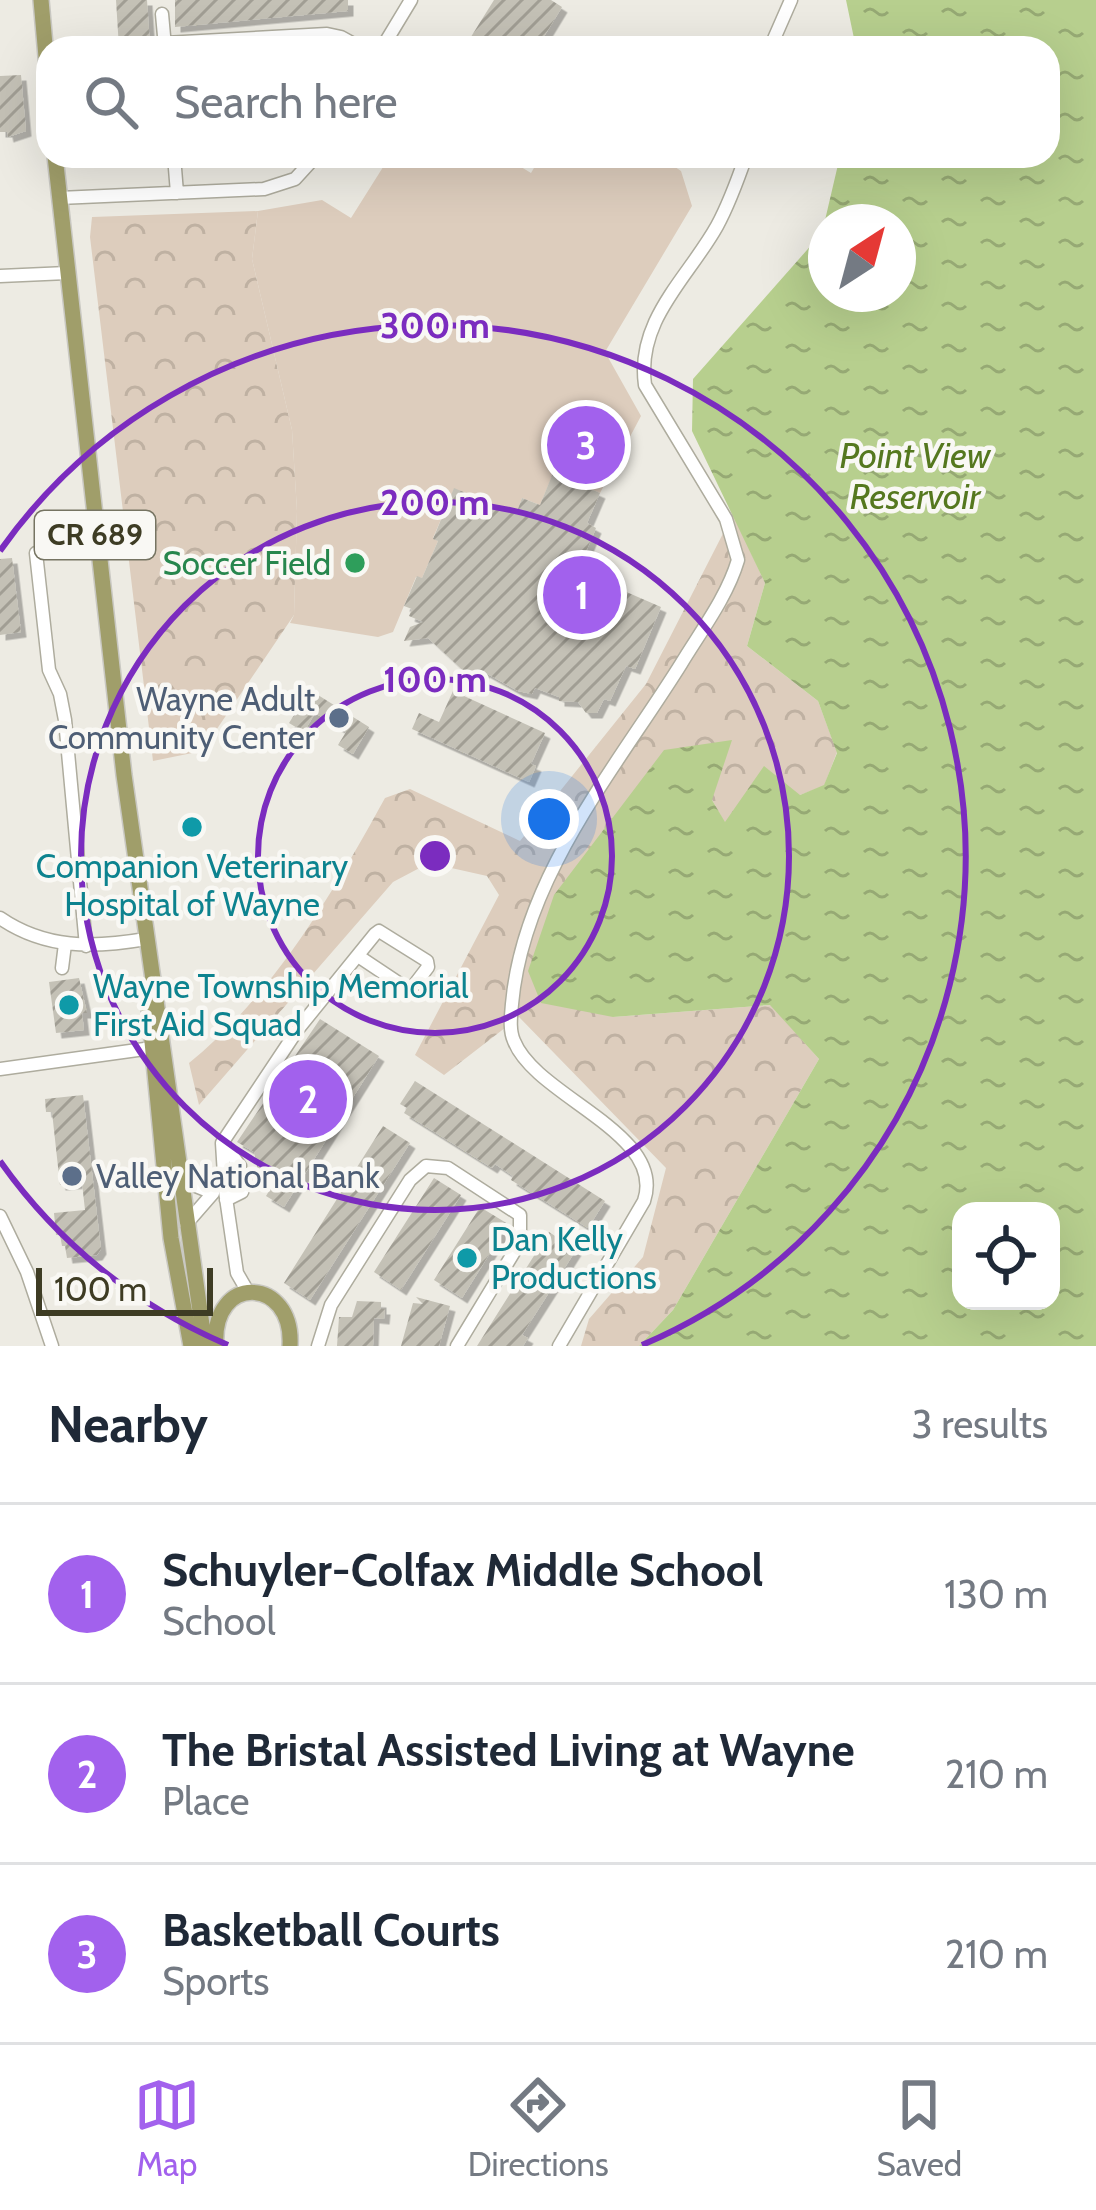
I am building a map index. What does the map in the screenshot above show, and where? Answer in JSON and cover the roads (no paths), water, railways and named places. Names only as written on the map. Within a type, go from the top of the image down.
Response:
[{"type":"main road","points":[[41,0],[44,36]]},
{"type":"main road","name":"CR 689","points":[[56,168],[158,1047],[171,1238],[191,1346]]},
{"type":"main road","name":"CR 689","points":[[158,1047],[205,1346]]},
{"type":"main road","points":[[216,1346],[221,1310],[248,1292],[271,1298],[286,1312],[290,1346]]},
{"type":"street","points":[[389,36],[411,0]]},
{"type":"street","points":[[775,36],[791,0]]},
{"type":"street","points":[[162,14],[164,36]]},
{"type":"street","points":[[175,168],[177,193]]},
{"type":"street","points":[[59,198],[285,184],[307,168]]},
{"type":"street","points":[[559,1346],[644,1201],[649,1178],[627,1144],[522,1054],[511,1029],[516,974],[554,866],[704,626],[738,560],[726,519],[645,385],[643,368],[652,327],[717,225],[741,168]]},
{"type":"street","points":[[0,276],[67,273]]},
{"type":"street","points":[[36,553],[49,670],[65,720],[86,946]]},
{"type":"street","points":[[0,918],[26,933],[64,944],[146,939]]},
{"type":"street","points":[[248,1292],[238,1273],[221,1195],[222,1143],[285,1046],[358,956],[379,931],[427,961],[428,967],[412,988],[406,988],[358,956]]},
{"type":"street","points":[[62,968],[64,944]]},
{"type":"street","points":[[0,1069],[158,1047]]},
{"type":"street","points":[[222,1143],[240,1166]]},
{"type":"street","points":[[318,1346],[331,1305],[410,1180],[426,1166],[437,1165],[513,1207],[521,1226],[514,1252],[457,1346]]},
{"type":"street","points":[[181,1180],[221,1195],[242,1192],[245,1183]]},
{"type":"street","points":[[186,1224],[221,1195]]},
{"type":"street","points":[[0,1216],[27,1272],[52,1346]]},
{"type":"water","name":"Point View Reservoir","points":[[846,0],[1096,0],[1096,1346],[639,1346],[673,1310],[819,1059],[770,1005],[613,1017],[541,1003],[528,971],[554,895],[664,750],[732,740],[712,800],[725,822],[764,766],[800,795],[824,785],[837,753],[818,701],[747,646],[765,583],[692,431],[693,379],[808,249],[808,312],[916,312],[916,204],[829,204],[837,168],[1060,168],[1060,36],[854,36]]},
{"type":"place","name":"Basketball Courts","points":[[586,445]]},
{"type":"place","name":"Soccer Field","points":[[355,563]]},
{"type":"place","name":"Schuyler-Colfax Middle School","points":[[582,595]]},
{"type":"place","name":"Wayne Adult Community Center","points":[[339,718]]},
{"type":"place","name":"Companion Veterinary Hospital of Wayne","points":[[192,827]]},
{"type":"place","name":"Wayne Township Memorial First Aid Squad","points":[[69,1005]]},
{"type":"place","name":"The Bristal Assisted Living at Wayne","points":[[308,1099]]},
{"type":"place","name":"Valley National Bank","points":[[72,1176]]},
{"type":"place","name":"Dan Kelly Productions","points":[[467,1258]]}]
